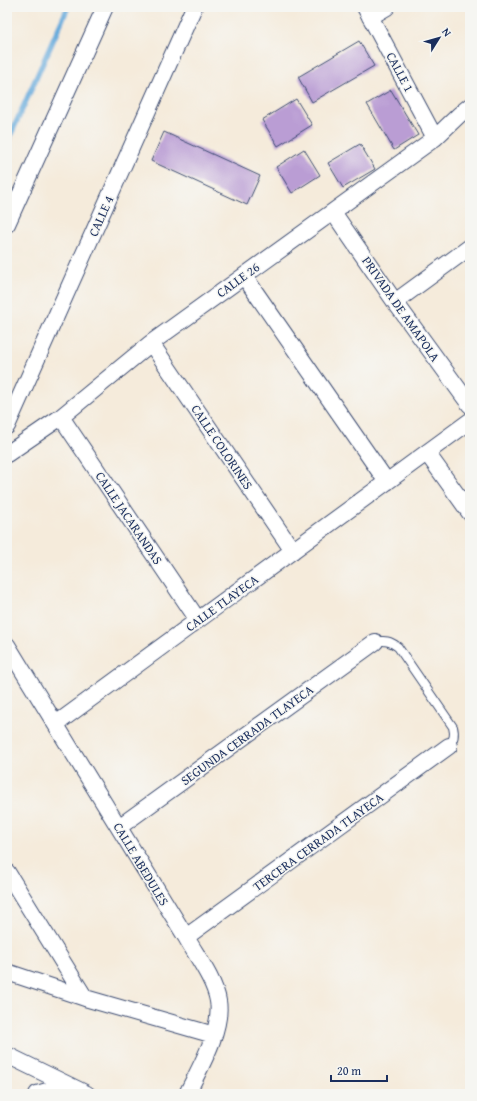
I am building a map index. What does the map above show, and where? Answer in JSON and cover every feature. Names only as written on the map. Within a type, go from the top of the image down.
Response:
[{"type":"street","points":[[7,224],[105,7]]},
{"type":"street","name":"CALLE 4","points":[[7,426],[194,7]]},
{"type":"street","points":[[367,12],[387,7]]},
{"type":"street","name":"CALLE 1","points":[[367,12],[435,138]]},
{"type":"street","name":"CALLE 26","points":[[7,454],[61,417],[151,343],[435,138],[470,106]]},
{"type":"street","name":"PRIVADA DE AMAPOLA","points":[[333,212],[395,302],[470,406]]},
{"type":"street","points":[[395,302],[470,247]]},
{"type":"street","points":[[244,276],[387,482]]},
{"type":"street","name":"CALLE COLORINES","points":[[151,343],[293,551]]},
{"type":"street","name":"CALLE JACARANDAS","points":[[61,417],[198,620]]},
{"type":"street","name":"CALLE TLAYECA","points":[[56,724],[470,422]]},
{"type":"street","points":[[427,453],[470,512]]},
{"type":"street","name":"SEGUNDA CERRADA TLAYECA","points":[[119,827],[375,642]]},
{"type":"street","name":"CALLE ABEDULES","points":[[7,645],[209,976],[218,1000],[220,1015],[214,1035],[187,1094]]},
{"type":"street","name":"TERCERA CERRADA TLAYECA","points":[[186,938],[449,746]]},
{"type":"street","points":[[7,872],[85,998]]},
{"type":"street","points":[[7,972],[85,998],[214,1035]]},
{"type":"street","points":[[7,1055],[87,1094]]},
{"type":"street","points":[[37,1094],[68,1085]]},
{"type":"lane","points":[[375,642],[384,640],[391,642],[398,647],[453,727],[455,734],[449,746]]},
{"type":"building","points":[[359,41],[374,66],[312,102],[298,77]]},
{"type":"building","points":[[391,90],[418,135],[394,150],[367,104]]},
{"type":"building","points":[[296,99],[312,125],[278,146],[262,120]]},
{"type":"building","points":[[164,132],[260,176],[247,205],[151,161]]},
{"type":"building","points":[[360,144],[375,169],[343,188],[328,163]]},
{"type":"building","points":[[304,149],[320,175],[292,193],[276,167]]},
{"type":"waterway","points":[[7,143],[68,7]]}]
